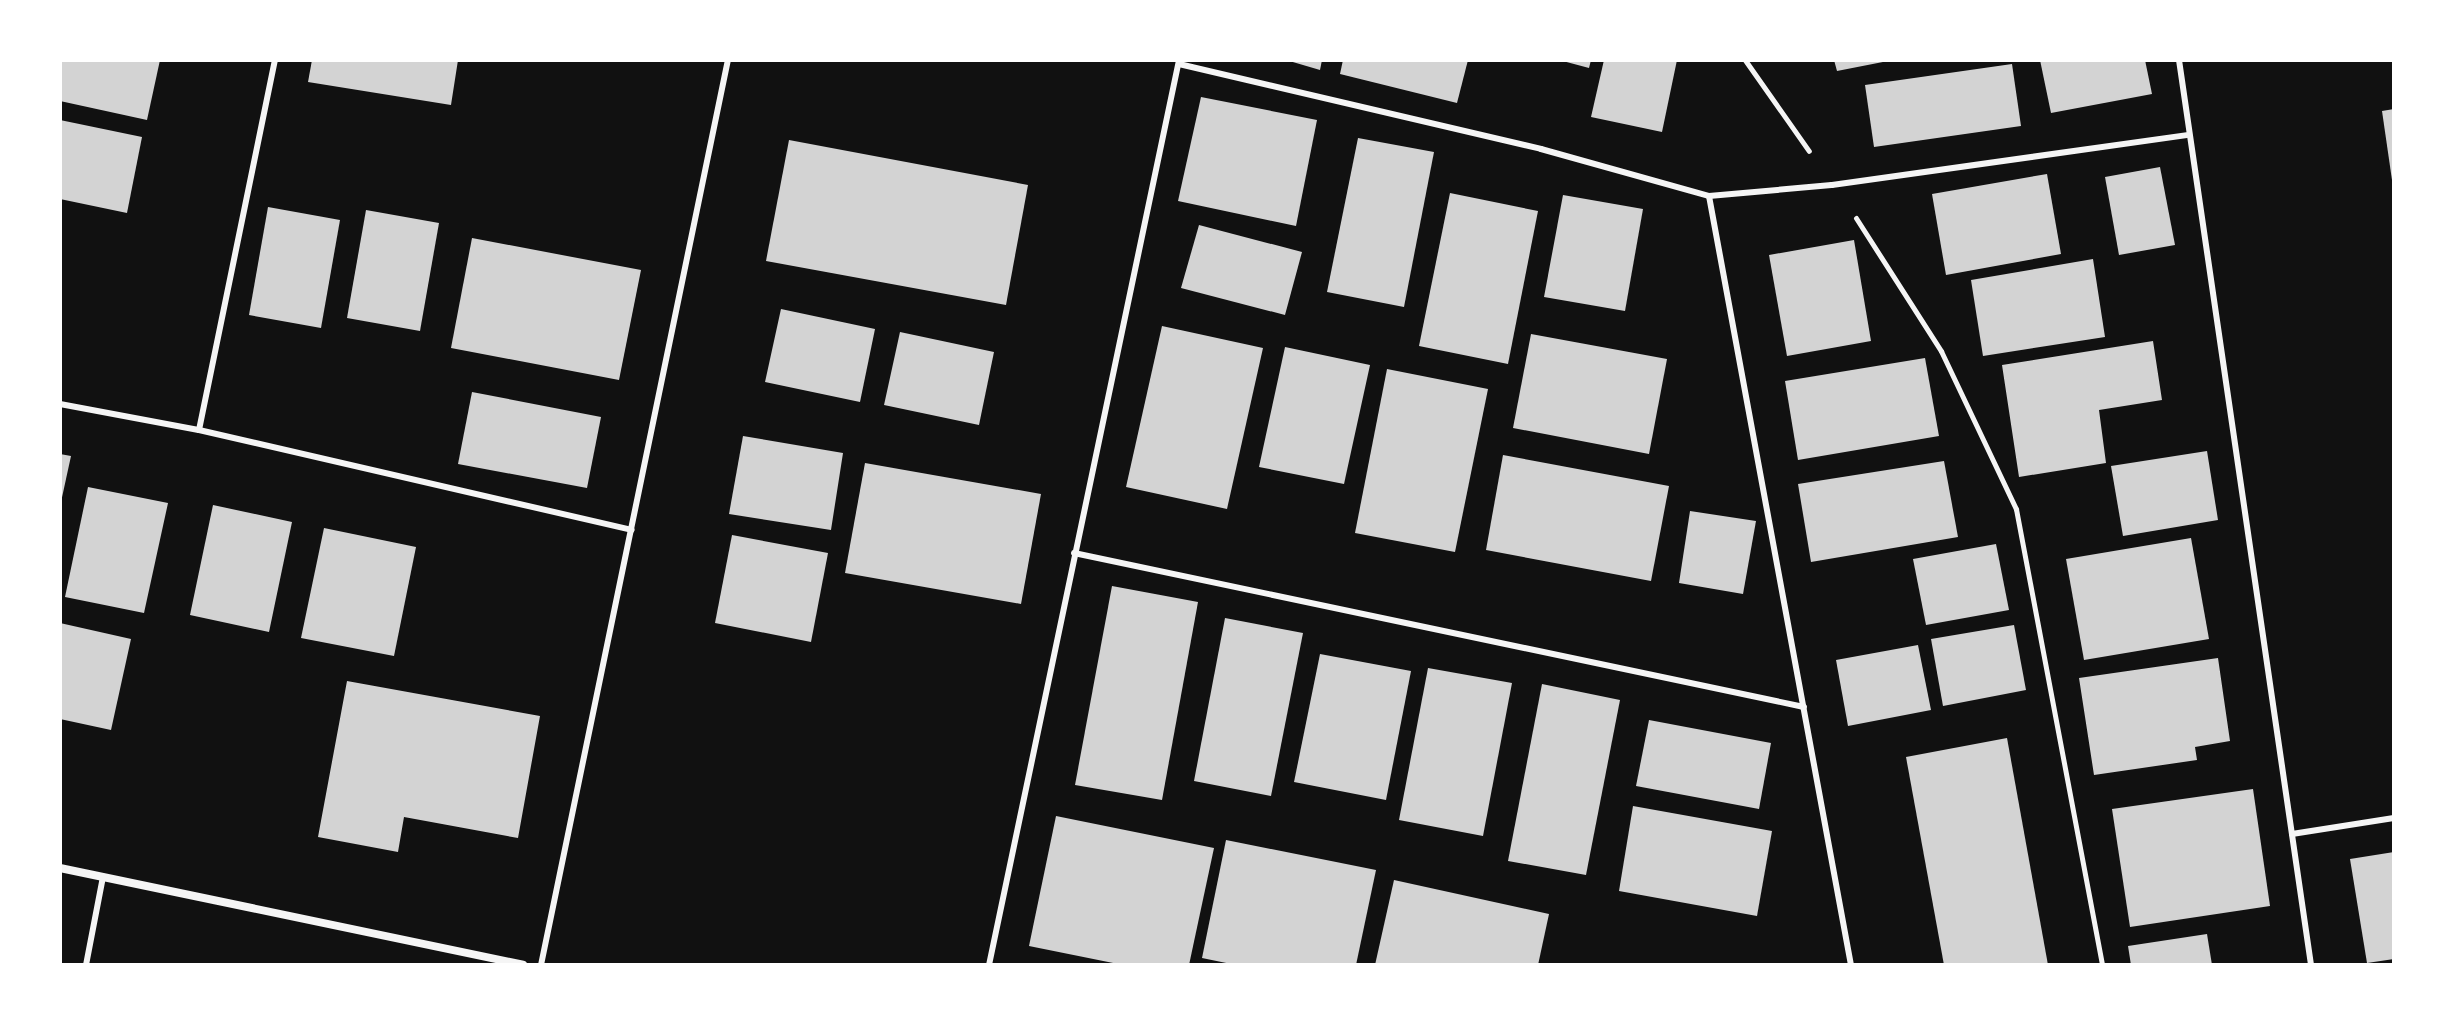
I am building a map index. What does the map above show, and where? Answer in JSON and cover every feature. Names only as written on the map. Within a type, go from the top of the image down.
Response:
[{"type":"street","points":[[60,868],[523,965]]},
{"type":"lane","points":[[199,430],[275,60]]},
{"type":"lane","points":[[541,965],[728,60]]},
{"type":"lane","points":[[2179,60],[2311,965]]},
{"type":"lane","points":[[989,965],[1179,62],[1541,149],[1709,196],[1832,185],[2189,135]]},
{"type":"lane","points":[[1709,196],[1851,965]]},
{"type":"lane","points":[[60,404],[199,430],[632,530]]},
{"type":"lane","points":[[1074,553],[1804,707]]},
{"type":"lane","points":[[2292,834],[2394,818]]},
{"type":"lane","points":[[86,965],[103,877]]},
{"type":"path","points":[[1745,60],[1889,264],[1941,351],[2016,509],[2102,965]]},
{"type":"building","points":[[60,60],[160,60],[147,120],[60,101]]},
{"type":"building","points":[[312,60],[458,60],[451,105],[308,82]]},
{"type":"building","points":[[1286,60],[1322,60],[1320,70]]},
{"type":"building","points":[[1343,60],[1468,60],[1457,103],[1340,74]]},
{"type":"building","points":[[1559,60],[1591,60],[1589,68]]},
{"type":"building","points":[[1604,60],[1677,60],[1662,132],[1591,117]]},
{"type":"building","points":[[1834,60],[1888,60],[1888,61],[1837,71]]},
{"type":"building","points":[[2040,60],[2145,60],[2152,94],[2051,113]]},
{"type":"building","points":[[2012,64],[2021,126],[1874,147],[1865,85]]},
{"type":"building","points":[[1201,97],[1317,120],[1296,226],[1178,201]]},
{"type":"building","points":[[2394,109],[2394,180],[2392,180],[2382,111]]},
{"type":"building","points":[[60,120],[142,137],[127,213],[60,199]]},
{"type":"building","points":[[1358,138],[1434,152],[1404,307],[1327,292]]},
{"type":"building","points":[[789,140],[1028,185],[1006,305],[766,261]]},
{"type":"building","points":[[2160,167],[2175,245],[2119,255],[2105,177]]},
{"type":"building","points":[[2047,174],[2061,254],[1946,275],[1932,194]]},
{"type":"building","points":[[1450,193],[1538,211],[1508,364],[1419,346]]},
{"type":"building","points":[[1563,195],[1643,209],[1625,311],[1544,297]]},
{"type":"building","points":[[268,207],[340,220],[321,328],[249,315]]},
{"type":"building","points":[[366,210],[439,223],[420,331],[347,318]]},
{"type":"building","points":[[1199,225],[1302,252],[1285,315],[1181,288]]},
{"type":"building","points":[[472,238],[641,270],[619,380],[451,348]]},
{"type":"building","points":[[1854,240],[1871,341],[1787,356],[1769,255]]},
{"type":"building","points":[[2093,259],[2105,337],[1983,356],[1971,280]]},
{"type":"building","points":[[781,309],[875,329],[860,402],[765,382]]},
{"type":"building","points":[[1162,326],[1263,348],[1227,509],[1126,487]]},
{"type":"building","points":[[900,332],[994,352],[979,425],[884,405]]},
{"type":"building","points":[[1531,334],[1667,359],[1649,454],[1513,428]]},
{"type":"building","points":[[2153,341],[2162,400],[2099,410],[2106,463],[2019,477],[2002,365]]},
{"type":"building","points":[[1285,347],[1370,365],[1344,484],[1259,467]]},
{"type":"building","points":[[1925,358],[1939,436],[1798,460],[1785,381]]},
{"type":"building","points":[[1387,369],[1488,389],[1455,552],[1355,533]]},
{"type":"building","points":[[472,392],[601,417],[587,488],[458,464]]},
{"type":"building","points":[[743,436],[843,453],[831,530],[729,514]]},
{"type":"building","points":[[2207,451],[2218,520],[2123,536],[2111,466]]},
{"type":"building","points":[[60,454],[71,456],[61,502],[60,502]]},
{"type":"building","points":[[1503,455],[1669,486],[1651,581],[1486,550]]},
{"type":"building","points":[[1944,461],[1958,537],[1811,562],[1798,484]]},
{"type":"building","points":[[865,463],[1041,494],[1021,604],[845,573]]},
{"type":"building","points":[[88,487],[168,503],[144,613],[65,597]]},
{"type":"building","points":[[213,505],[292,522],[269,632],[190,615]]},
{"type":"building","points":[[1690,511],[1756,521],[1743,594],[1679,583]]},
{"type":"building","points":[[324,528],[416,547],[394,656],[301,638]]},
{"type":"building","points":[[732,535],[828,553],[811,642],[715,623]]},
{"type":"building","points":[[2191,538],[2209,639],[2084,660],[2066,559]]},
{"type":"building","points":[[1996,544],[2009,610],[1926,625],[1913,559]]},
{"type":"building","points":[[1112,586],[1198,602],[1162,800],[1075,785]]},
{"type":"building","points":[[1225,618],[1303,633],[1271,796],[1194,781]]},
{"type":"building","points":[[60,623],[131,639],[111,730],[60,719]]},
{"type":"building","points":[[2014,625],[2026,690],[1943,706],[1931,639]]},
{"type":"building","points":[[1918,645],[1931,710],[1848,726],[1836,660]]},
{"type":"building","points":[[1320,654],[1411,671],[1386,800],[1294,782]]},
{"type":"building","points":[[2218,658],[2230,741],[2195,747],[2197,760],[2094,775],[2079,678]]},
{"type":"building","points":[[1428,668],[1512,683],[1483,836],[1399,820]]},
{"type":"building","points":[[347,681],[540,716],[518,838],[404,817],[398,852],[318,837]]},
{"type":"building","points":[[1542,684],[1620,700],[1586,875],[1508,861]]},
{"type":"building","points":[[1649,720],[1771,743],[1759,809],[1636,786]]},
{"type":"building","points":[[2007,738],[2048,965],[1944,965],[1906,757]]},
{"type":"building","points":[[2253,789],[2270,906],[2130,927],[2112,809]]},
{"type":"building","points":[[1633,806],[1772,831],[1757,916],[1619,891]]},
{"type":"building","points":[[1056,816],[1214,848],[1189,965],[1123,965],[1029,946]]},
{"type":"building","points":[[1226,840],[1376,870],[1356,965],[1236,965],[1202,958]]},
{"type":"building","points":[[2394,852],[2394,959],[2367,963],[2350,859]]},
{"type":"building","points":[[1394,880],[1549,914],[1538,965],[1375,965]]},
{"type":"building","points":[[2207,934],[2212,965],[2131,965],[2128,946]]}]
